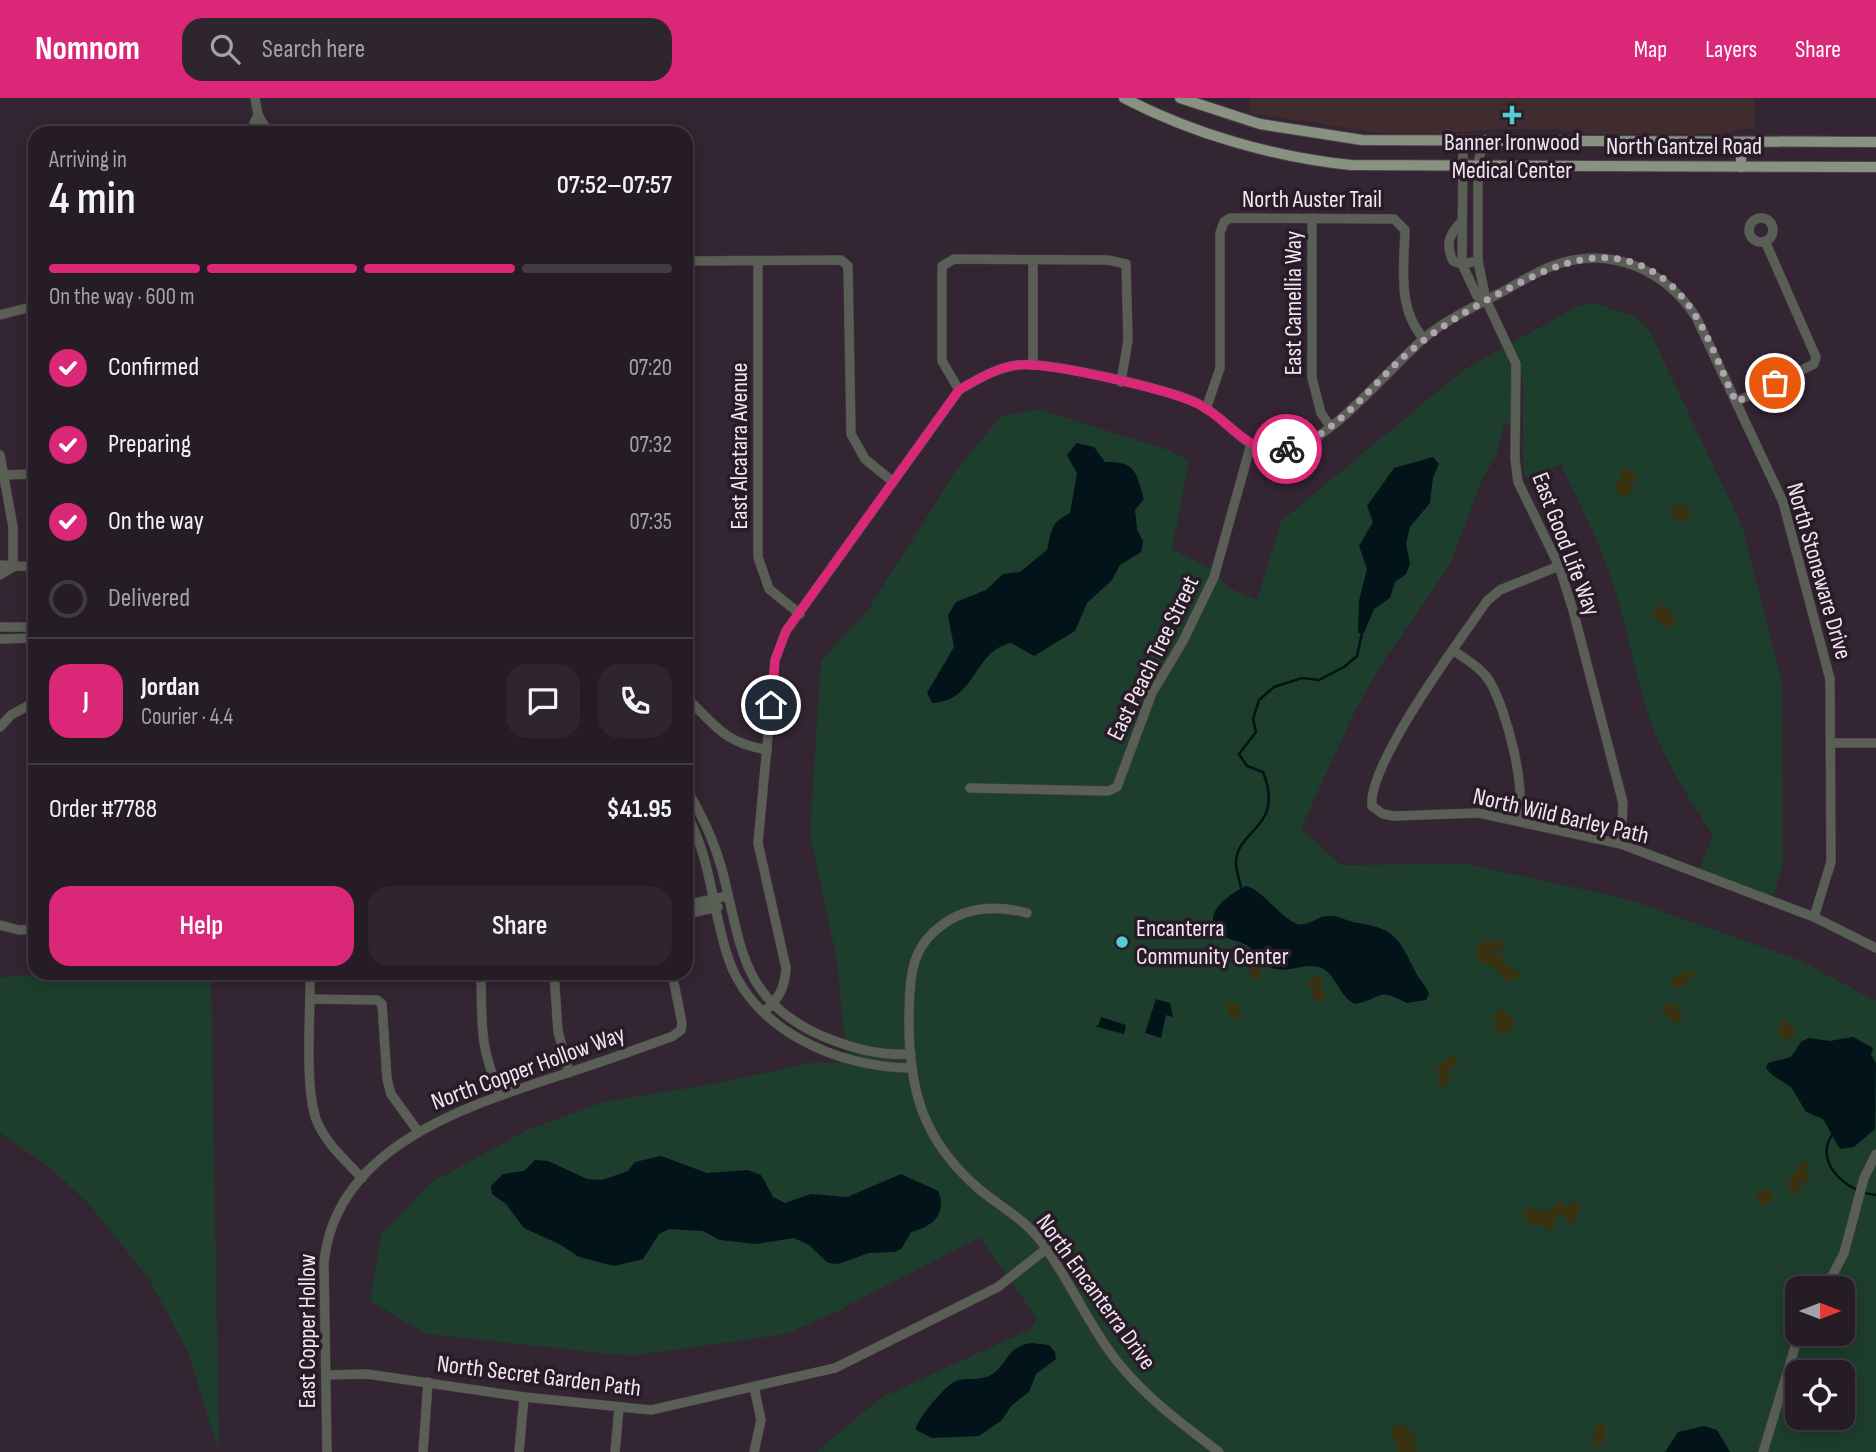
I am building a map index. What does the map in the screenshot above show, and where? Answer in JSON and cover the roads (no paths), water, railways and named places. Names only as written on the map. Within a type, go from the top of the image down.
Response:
[{"type":"main road","name":"North Gantzel Road","points":[[1124,98],[1209,133],[1299,157],[1351,165],[1876,167]]},
{"type":"main road","name":"North Gantzel Road","points":[[1181,98],[1260,124],[1362,140],[1876,142]]},
{"type":"main road","points":[[1741,142],[1741,167]]},
{"type":"street","points":[[255,98],[258,115],[265,126]]},
{"type":"street","points":[[255,126],[258,115]]},
{"type":"street","name":"East Good Life Way","points":[[1482,141],[1478,167],[1478,261],[1487,290],[1486,300],[1516,364],[1515,459],[1518,482],[1559,566],[1584,647],[1623,803],[1621,845]]},
{"type":"street","name":"East Good Life Way","points":[[1463,142],[1462,264],[1477,296],[1486,300]]},
{"type":"street","name":"North Auster Trail","points":[[1206,408],[1220,368],[1220,233],[1224,222],[1230,218],[1394,219],[1401,223],[1405,230],[1406,305],[1416,330],[1424,339]]},
{"type":"street","name":"East Camellia Way","points":[[1312,218],[1312,378],[1321,413],[1330,426]]},
{"type":"street","points":[[1462,221],[1448,243],[1453,261],[1462,264],[1478,261]]},
{"type":"street","points":[[1736,402],[1814,364],[1816,357],[1765,241]]},
{"type":"street","name":"North Stoneware Drive","points":[[763,1012],[782,991],[786,968],[758,843],[775,660],[786,631],[959,390],[1004,369],[1033,365],[1121,382],[1183,398],[1206,408],[1233,433],[1251,444],[1270,450],[1290,448],[1309,442],[1330,426],[1424,339],[1458,315],[1545,269],[1575,260],[1608,258],[1640,267],[1672,286],[1688,306],[1736,402],[1790,523],[1830,679],[1831,862],[1814,917]]},
{"type":"street","points":[[959,390],[942,361],[942,266],[954,259],[1108,260],[1126,264],[1128,340],[1121,382]]},
{"type":"street","points":[[693,261],[841,260],[848,266],[851,433],[865,459],[892,481]]},
{"type":"street","points":[[1033,260],[1033,365]]},
{"type":"street","name":"East Alcatara Avenue","points":[[758,261],[758,557],[769,589],[800,614]]},
{"type":"street","points":[[0,315],[28,308]]},
{"type":"street","name":"East Peach Tree Street","points":[[970,788],[1108,791],[1116,787],[1152,693],[1165,667],[1183,641],[1214,577],[1251,444]]},
{"type":"street","points":[[0,455],[13,527],[13,568]]},
{"type":"street","points":[[4,475],[28,474]]},
{"type":"street","points":[[0,565],[28,568]]},
{"type":"street","name":"North Wild Barley Path","points":[[1559,566],[1500,590],[1487,600],[1425,687],[1371,798],[1372,806],[1383,814],[1394,816],[1449,812],[1516,821],[1621,845],[1814,917],[1876,948]]},
{"type":"street","points":[[0,575],[13,568]]},
{"type":"street","points":[[0,627],[28,627]]},
{"type":"street","points":[[0,639],[28,638]]},
{"type":"street","points":[[1453,650],[1490,681],[1497,699],[1516,763],[1520,811],[1516,821]]},
{"type":"street","points":[[693,704],[716,729],[732,741],[766,750]]},
{"type":"street","points":[[0,726],[28,706]]},
{"type":"street","points":[[1832,743],[1876,743]]},
{"type":"street","points":[[693,802],[713,842],[744,964],[772,1005],[808,1030],[842,1044],[878,1054],[911,1054]]},
{"type":"street","points":[[693,829],[703,853],[731,965],[754,1003],[790,1034],[837,1055],[876,1067],[912,1068]]},
{"type":"street","points":[[693,912],[728,900]]},
{"type":"street","points":[[693,905],[715,904]]},
{"type":"street","name":"North Encanterra Drive","points":[[1027,913],[995,906],[964,913],[934,932],[920,947],[910,990],[911,1054],[923,1116],[947,1158],[980,1190],[1021,1220],[1046,1249],[1115,1359],[1159,1405],[1219,1452]]},
{"type":"street","points":[[0,925],[28,929]]},
{"type":"street","points":[[310,980],[312,1098],[316,1119],[336,1152],[362,1178]]},
{"type":"street","points":[[481,980],[482,1043],[487,1066],[501,1095]]},
{"type":"street","points":[[554,980],[558,1031],[569,1073]]},
{"type":"street","name":"North Copper Hollow Way","points":[[362,1178],[417,1130],[501,1095],[673,1036],[681,1030],[682,1023],[673,980]]},
{"type":"street","points":[[310,999],[377,1000],[382,1004],[387,1079],[391,1094],[417,1130]]},
{"type":"street","points":[[1832,1276],[1844,1253],[1864,1178],[1876,1154]]},
{"type":"street","name":"East Copper Hollow","points":[[327,1452],[326,1239],[335,1214],[362,1178]]},
{"type":"street","name":"North Secret Garden Path","points":[[326,1375],[368,1374],[524,1397],[651,1410],[835,1368],[998,1287],[1046,1249]]},
{"type":"street","points":[[1763,1452],[1795,1346]]},
{"type":"street","points":[[424,1452],[428,1382]]},
{"type":"street","points":[[754,1387],[761,1420],[754,1452]]},
{"type":"street","points":[[520,1452],[524,1397]]},
{"type":"street","points":[[615,1452],[619,1408]]},
{"type":"waterway","points":[[1241,888],[1236,864],[1239,850],[1265,816],[1268,805],[1268,790],[1263,772],[1247,766],[1239,754],[1256,732],[1253,719],[1259,700],[1274,687],[1302,678],[1319,680],[1344,667],[1357,656],[1362,633]]},
{"type":"waterway","points":[[1832,1135],[1827,1146],[1827,1156],[1836,1175],[1855,1189],[1876,1195]]},
{"type":"place","name":"Banner Ironwood Medical Center","points":[[1512,115]]},
{"type":"place","name":"Encanterra Community Center","points":[[1122,942]]}]
